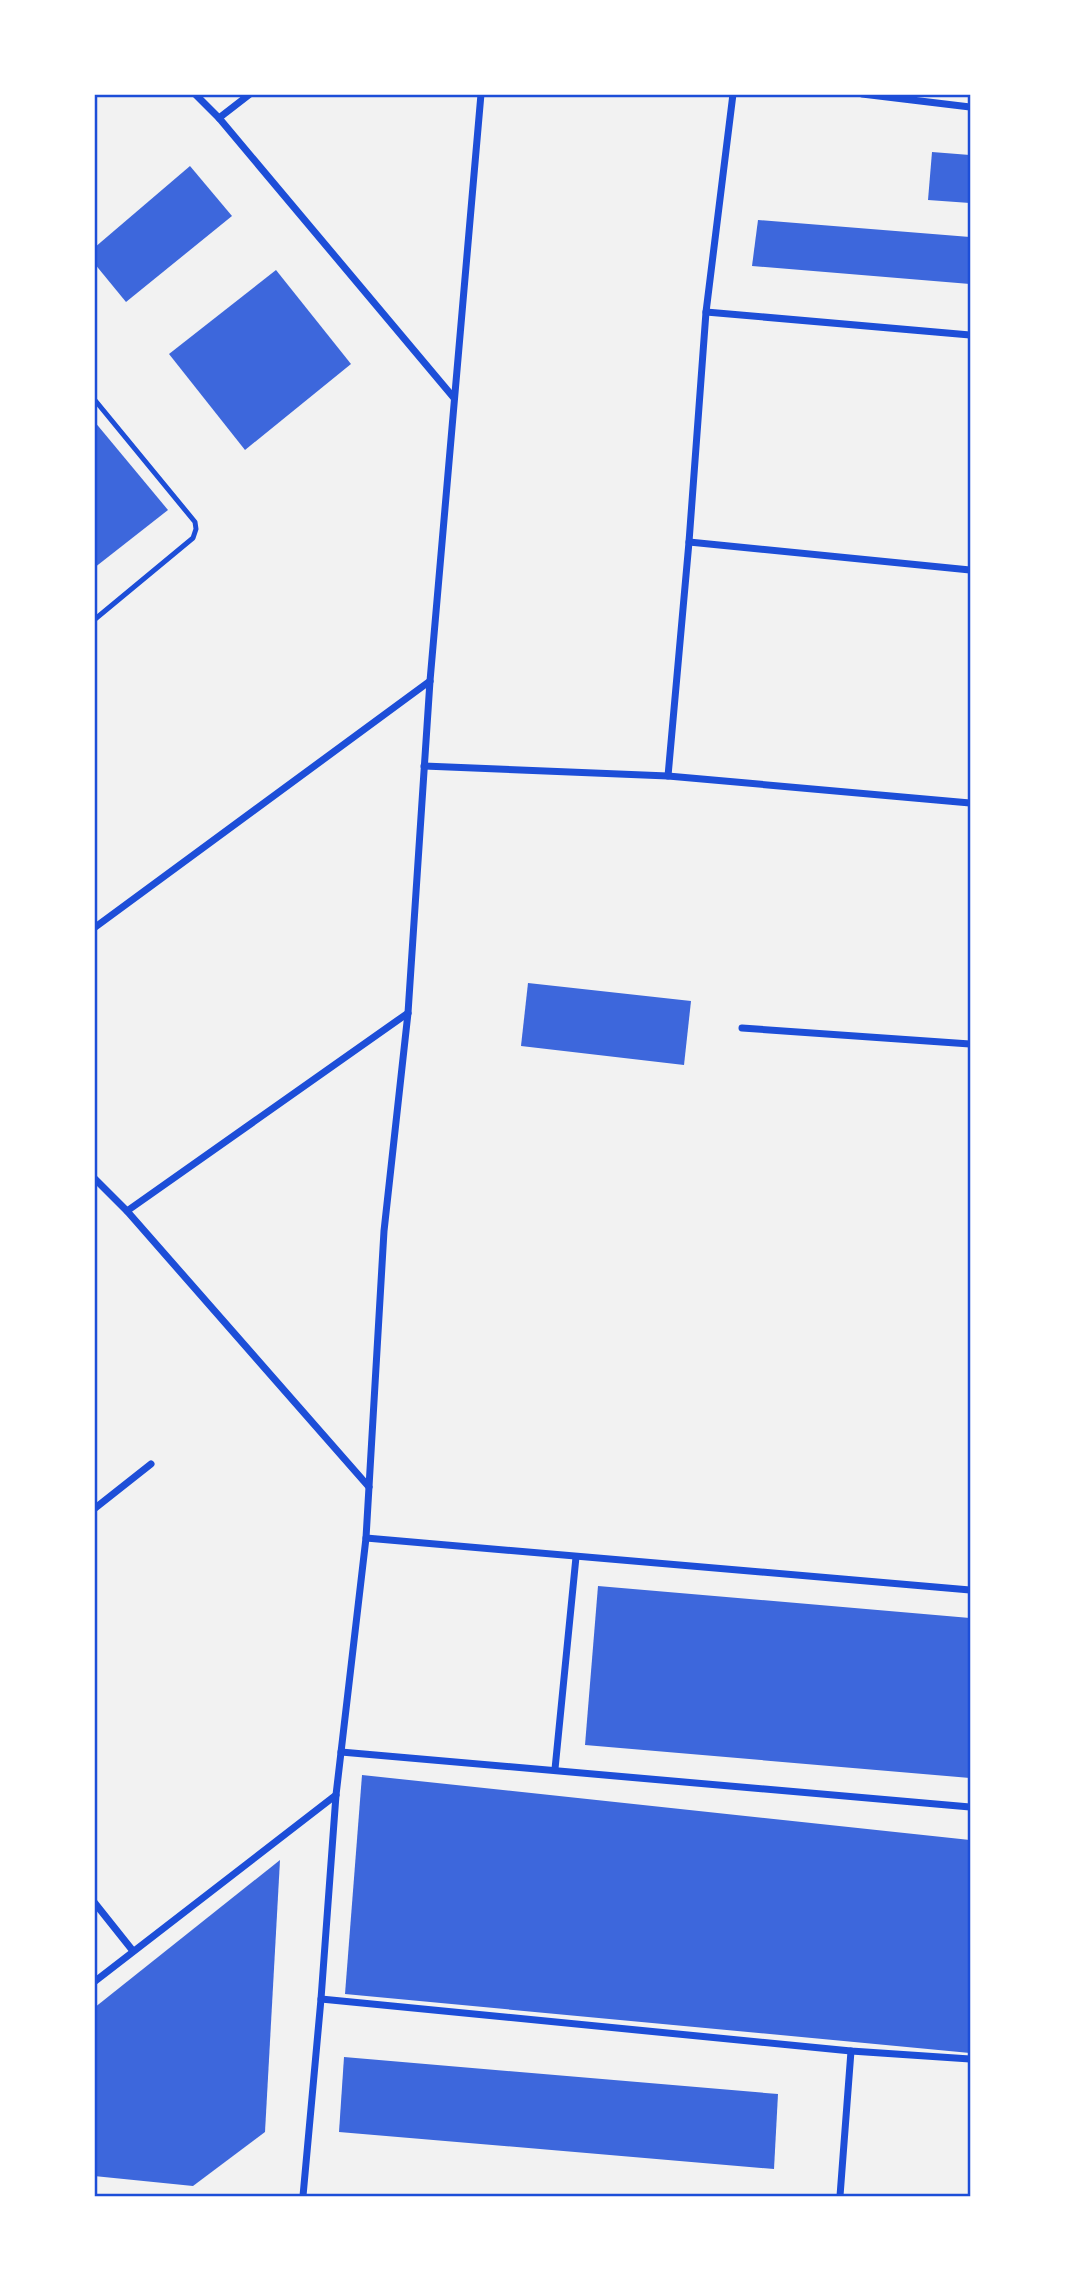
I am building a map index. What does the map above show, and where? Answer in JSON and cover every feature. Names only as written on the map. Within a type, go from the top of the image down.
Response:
[{"type":"street","points":[[195,94],[219,118],[454,398]]},
{"type":"street","points":[[219,118],[250,94]]},
{"type":"street","points":[[303,2196],[336,1795],[366,1538],[384,1231],[408,1013],[430,681],[481,94]]},
{"type":"street","points":[[668,776],[706,313],[733,94]]},
{"type":"street","points":[[862,94],[970,107],[971,97]]},
{"type":"street","points":[[706,313],[971,335]]},
{"type":"street","points":[[689,542],[971,570]]},
{"type":"street","points":[[94,928],[430,681]]},
{"type":"street","points":[[424,766],[668,776],[971,803]]},
{"type":"street","points":[[127,1211],[408,1013]]},
{"type":"street","points":[[742,1028],[971,1044]]},
{"type":"street","points":[[94,1178],[127,1211],[369,1487]]},
{"type":"street","points":[[94,1509],[151,1464]]},
{"type":"street","points":[[366,1538],[971,1590]]},
{"type":"street","points":[[555,1769],[576,1557]]},
{"type":"street","points":[[341,1752],[971,1807]]},
{"type":"street","points":[[94,1982],[336,1795]]},
{"type":"street","points":[[94,1902],[133,1951]]},
{"type":"street","points":[[321,1999],[851,2051],[971,2060]]},
{"type":"street","points":[[840,2196],[851,2051]]},
{"type":"lane","points":[[94,399],[195,522],[196,529],[193,538],[94,620]]},
{"type":"building","points":[[932,152],[970,155],[970,203],[928,200]]},
{"type":"building","points":[[190,166],[232,216],[126,302],[94,263],[94,248]]},
{"type":"building","points":[[758,220],[970,237],[970,284],[752,266]]},
{"type":"building","points":[[276,270],[351,364],[245,450],[169,354]]},
{"type":"building","points":[[94,421],[168,510],[94,568]]},
{"type":"building","points":[[528,983],[691,1001],[684,1065],[521,1046]]},
{"type":"building","points":[[598,1586],[970,1618],[970,1778],[585,1745]]},
{"type":"building","points":[[362,1775],[970,1840],[970,2053],[345,1994]]},
{"type":"building","points":[[280,1860],[265,2132],[193,2186],[94,2176],[94,2008]]},
{"type":"building","points":[[344,2057],[778,2094],[774,2169],[339,2132]]}]
